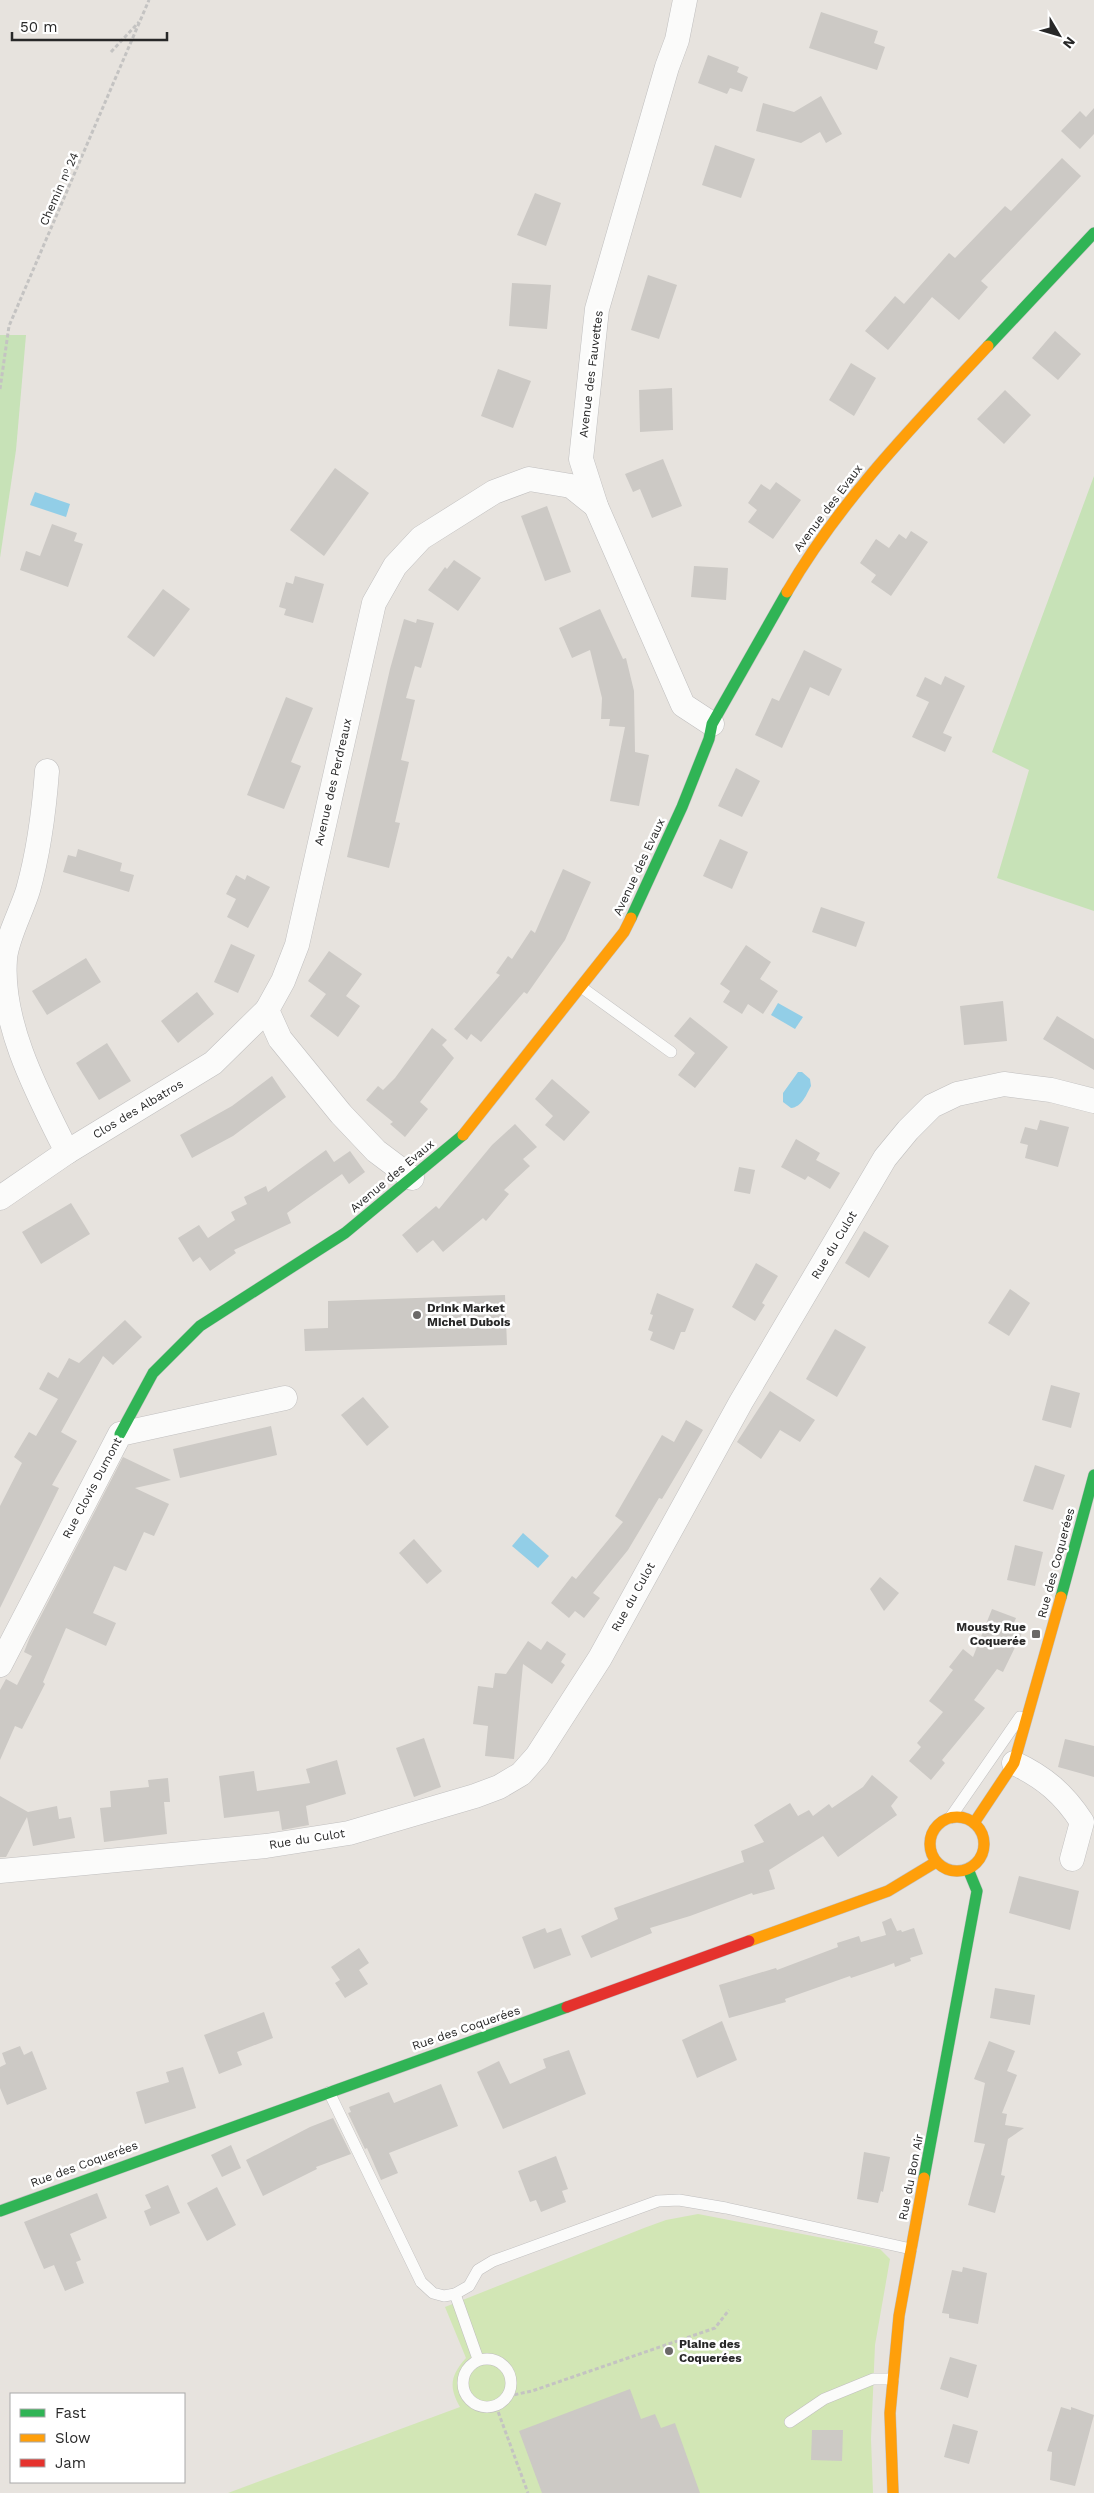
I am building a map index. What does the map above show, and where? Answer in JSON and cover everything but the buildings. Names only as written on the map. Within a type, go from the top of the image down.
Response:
[{"type":"street","name":"Avenue des Fauvettes","points":[[686,0],[678,40],[667,67],[597,309],[581,459],[596,506],[683,705],[712,724]]},
{"type":"street","name":"Avenue des Evaux","points":[[120,1434],[153,1373],[200,1326],[345,1233],[467,1132],[624,932],[648,884],[682,807],[708,740],[712,724],[797,574],[834,520],[884,458],[1094,233]]},
{"type":"street","name":"Avenue des Perdreaux","points":[[266,1010],[283,981],[297,945],[374,604],[395,566],[420,538],[494,492],[529,480],[571,486],[596,506]]},
{"type":"street","points":[[47,771],[44,816],[28,890],[5,958],[7,992],[26,1070],[67,1152]]},
{"type":"street","name":"Clos des Albatros","points":[[0,1198],[67,1152],[213,1063],[266,1010]]},
{"type":"street","points":[[266,1010],[280,1039],[341,1114],[376,1151],[412,1178]]},
{"type":"street","name":"Rue du Culot","points":[[0,1871],[266,1846],[349,1833],[483,1793],[499,1787],[521,1774],[537,1756],[600,1658],[746,1393],[885,1158],[908,1130],[932,1106],[957,1094],[1004,1084],[1051,1090],[1094,1100]]},
{"type":"street","name":"Rue Clovis Dumont","points":[[0,1665],[120,1434],[285,1398]]},
{"type":"street","name":"Rue des Coquerées","points":[[974,1823],[1014,1763],[1032,1706],[1094,1475]]},
{"type":"street","points":[[1014,1763],[1034,1772],[1068,1801],[1082,1822],[1072,1859]]},
{"type":"street","points":[[950,1818],[963,1818],[974,1823],[982,1834],[984,1848],[979,1861],[968,1869],[950,1871],[936,1862],[931,1852],[930,1841],[940,1823],[950,1818]]},
{"type":"street","name":"Rue des Coquerées","points":[[0,2211],[888,1891],[921,1873],[936,1862]]},
{"type":"street","name":"Rue du Bon Air","points":[[893,2493],[890,2413],[899,2316],[977,1891],[968,1869]]},
{"type":"lane","points":[[581,987],[671,1052]]},
{"type":"lane","points":[[950,1818],[1016,1720],[1032,1706]]},
{"type":"lane","points":[[329,2092],[421,2282],[433,2293],[444,2296],[454,2294],[469,2286],[478,2270],[493,2261],[658,2201],[678,2200],[726,2208],[911,2249]]},
{"type":"lane","points":[[454,2294],[478,2359]]},
{"type":"lane","points":[[487,2358],[501,2362],[510,2372],[512,2386],[508,2396],[496,2406],[483,2408],[470,2402],[463,2390],[463,2375],[472,2363],[478,2359],[487,2358]]},
{"type":"lane","points":[[790,2422],[824,2399],[873,2379],[893,2379]]},
{"type":"path","name":"Chemin nᵒ 24","points":[[0,388],[9,326],[149,0]]},
{"type":"path","points":[[110,52],[141,20]]},
{"type":"path","points":[[508,2396],[532,2391],[715,2328],[729,2310]]},
{"type":"path","points":[[496,2406],[528,2493]]},
{"type":"green space","points":[[0,335],[26,335],[16,450],[0,558]]},
{"type":"green space","points":[[1094,476],[1094,911],[997,878],[1029,770],[992,752]]},
{"type":"green space","name":"Plaine des Coquerées","points":[[698,2214],[880,2249],[890,2259],[875,2345],[871,2439],[873,2493],[228,2493],[460,2407],[454,2393],[453,2381],[454,2375],[466,2358],[445,2307],[644,2228],[666,2220]]},
{"type":"water","points":[[35,492],[70,504],[66,517],[30,505]]},
{"type":"water","points":[[778,1003],[803,1017],[795,1029],[771,1015]]},
{"type":"water","points":[[798,1072],[802,1072],[810,1079],[811,1086],[801,1103],[791,1108],[783,1102],[783,1093]]},
{"type":"water","points":[[523,1533],[549,1556],[538,1568],[512,1546]]},
{"type":"traffic: fast","points":[[988,346],[1094,233]]},
{"type":"traffic: fast","points":[[631,918],[682,807],[709,739],[712,724],[787,592]]},
{"type":"traffic: fast","points":[[120,1434],[153,1373],[200,1326],[345,1233],[463,1135]]},
{"type":"traffic: fast","points":[[1061,1597],[1094,1475]]},
{"type":"traffic: fast","points":[[924,2178],[977,1891],[968,1869]]},
{"type":"traffic: fast","points":[[0,2211],[567,2007]]},
{"type":"traffic: slow","points":[[787,592],[808,558],[855,494],[907,433],[988,346]]},
{"type":"traffic: slow","points":[[463,1135],[624,932],[631,918]]},
{"type":"traffic: slow","points":[[974,1823],[1014,1763],[1061,1597]]},
{"type":"traffic: slow","points":[[957,1817],[967,1819],[976,1825],[982,1834],[984,1844],[982,1854],[976,1863],[967,1869],[957,1871],[947,1869],[938,1863],[932,1854],[930,1844],[932,1834],[938,1825],[947,1819],[957,1817]]},
{"type":"traffic: slow","points":[[749,1941],[888,1891],[936,1862]]},
{"type":"traffic: slow","points":[[893,2493],[890,2413],[899,2316],[924,2178]]},
{"type":"traffic: jam","points":[[567,2007],[749,1941]]},
{"type":"place","name":"Drink Market Michel Dubois","points":[[417,1315]]},
{"type":"place","name":"Mousty Rue Coquerée","points":[[1036,1634]]},
{"type":"place","name":"Plaine des Coquerées","points":[[669,2351]]}]
